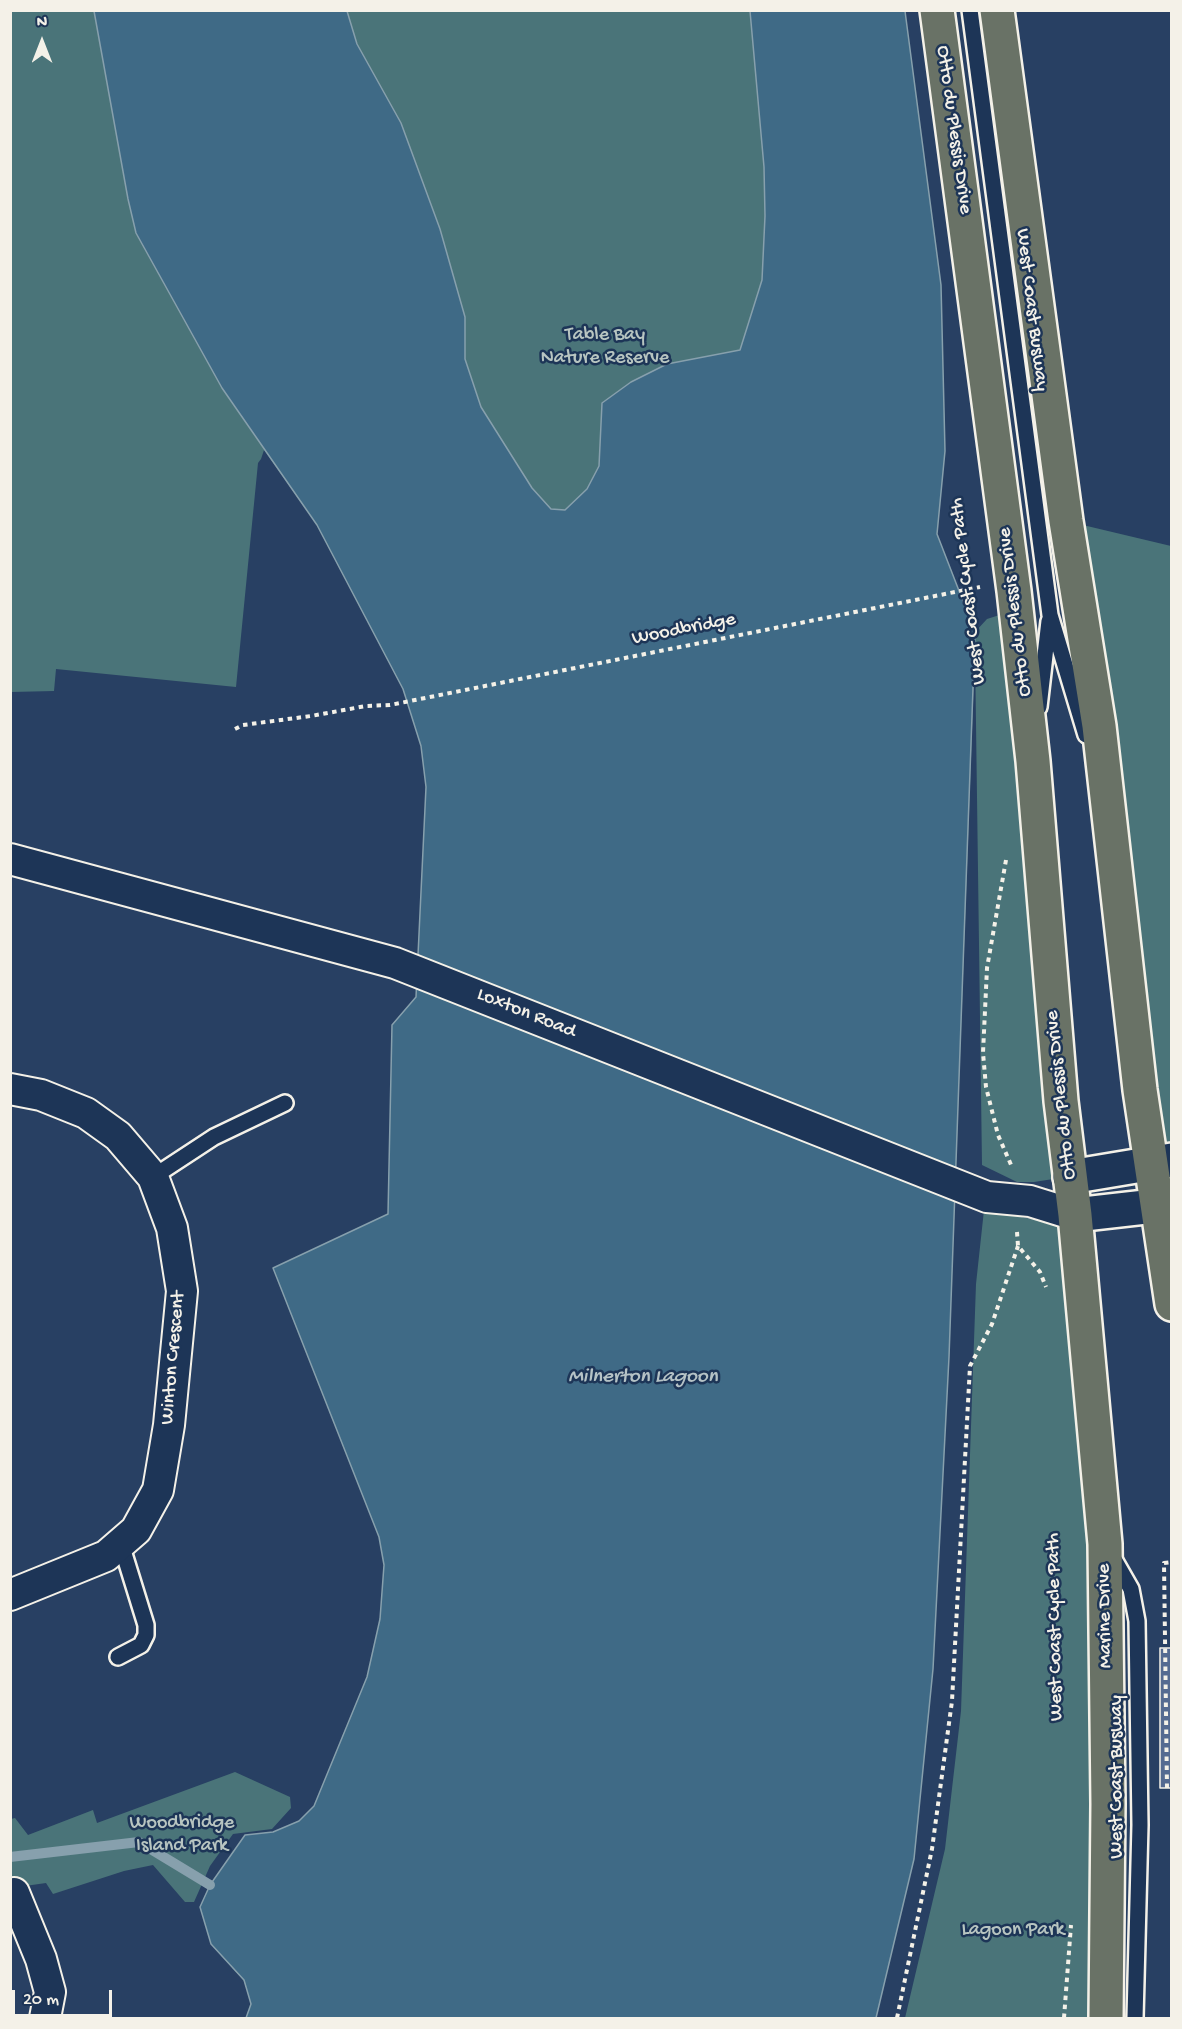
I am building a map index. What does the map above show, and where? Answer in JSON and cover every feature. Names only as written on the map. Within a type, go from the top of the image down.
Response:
[{"type":"main road","name":"Otto du Plessis Drive","points":[[937,10],[1014,591],[1034,761],[1060,1089],[1075,1215]]},
{"type":"main road","points":[[997,10],[1063,497],[1099,726],[1140,1090],[1161,1161],[1172,1304]]},
{"type":"main road","name":"Marine Drive","points":[[1075,1215],[1105,1544],[1108,1792],[1106,2019]]},
{"type":"street","name":"Loxton Road","points":[[10,859],[395,963],[987,1197],[1030,1201],[1075,1215],[1165,1205]]},
{"type":"street","name":"Winton Crescent","points":[[10,1089],[42,1095],[86,1113],[118,1136],[153,1177],[172,1228],[182,1291],[169,1425],[158,1490],[136,1530],[106,1556],[10,1595]]},
{"type":"street","points":[[1030,1201],[1070,1177],[1161,1161]]},
{"type":"street","points":[[14,1893],[42,1959],[50,1992],[45,2019]]},
{"type":"lane","name":"West Coast Busway","points":[[970,10],[1050,615],[1107,801]]},
{"type":"lane","name":"West Coast Busway","points":[[1034,761],[1050,615]]},
{"type":"lane","points":[[153,1177],[214,1137],[285,1103]]},
{"type":"lane","points":[[118,1658],[141,1645],[146,1635],[146,1625],[121,1544]]},
{"type":"lane","name":"West Coast Busway","points":[[1105,1544],[1131,1589],[1137,1621],[1140,1825],[1135,2019]]},
{"type":"path","name":"West Coast Cycle Path","points":[[983,586],[985,596]]},
{"type":"path","name":"Woodbridge","points":[[236,729],[243,724],[311,716],[366,706],[390,705],[983,586]]},
{"type":"path","points":[[1007,854],[987,968],[982,1053],[986,1087],[998,1135],[1012,1165]]},
{"type":"path","points":[[897,2019],[932,1849],[952,1701],[970,1365],[992,1324],[1018,1246],[1040,1272],[1047,1290]]},
{"type":"path","points":[[1167,1788],[1164,1563],[1172,1562]]},
{"type":"path","points":[[1064,2019],[1071,1917]]},
{"type":"green space","name":"Milnerton Lagoon","points":[[11,11],[905,11],[941,285],[945,451],[937,534],[975,632],[987,619],[1012,611],[1066,1177],[1017,1182],[982,1165],[975,650],[949,1357],[933,1669],[914,1859],[876,2018],[246,2018],[251,2004],[244,1981],[211,1944],[200,1907],[210,1885],[245,1835],[273,1832],[299,1821],[314,1806],[367,1677],[380,1619],[384,1565],[379,1537],[273,1268],[388,1214],[392,1025],[416,997],[426,787],[421,746],[403,689],[317,525],[264,450],[258,463],[236,687],[56,669],[54,691],[11,692]]},
{"type":"green space","points":[[1066,521],[1171,546],[1172,1160],[1151,1163]]},
{"type":"green space","name":"Lagoon Park","points":[[984,1210],[1064,1225],[1076,1271],[1104,1803],[1094,2018],[905,2018],[945,1849],[961,1711],[976,1284]]},
{"type":"green space","name":"Woodbridge Island Park","points":[[235,1772],[290,1797],[291,1808],[272,1829],[233,1834],[210,1866],[194,1902],[185,1902],[153,1865],[124,1871],[53,1894],[46,1883],[11,1888],[11,1819],[15,1818],[28,1835],[93,1810],[97,1823]]},
{"type":"water","name":"Milnerton Lagoon","points":[[94,11],[347,11],[357,44],[401,123],[440,229],[465,317],[465,359],[481,407],[532,488],[551,509],[565,510],[587,489],[599,466],[602,403],[631,382],[667,364],[740,350],[762,280],[765,216],[764,167],[750,11],[905,11],[941,285],[945,451],[937,534],[975,632],[949,1357],[933,1669],[914,1859],[876,2018],[246,2018],[251,2004],[244,1980],[211,1944],[200,1907],[210,1885],[245,1835],[273,1832],[299,1821],[314,1806],[367,1677],[380,1619],[384,1565],[379,1537],[273,1268],[388,1214],[392,1025],[416,997],[426,787],[421,746],[403,689],[317,525],[222,388],[136,233]]},
{"type":"building","points":[[1160,1648],[1172,1648],[1172,1788],[1160,1788]]},
{"type":"waterway","points":[[10,1857],[139,1842],[210,1885]]},
{"type":"park label","name":"Table Bay Nature Reserve","points":[[605,348]]}]
